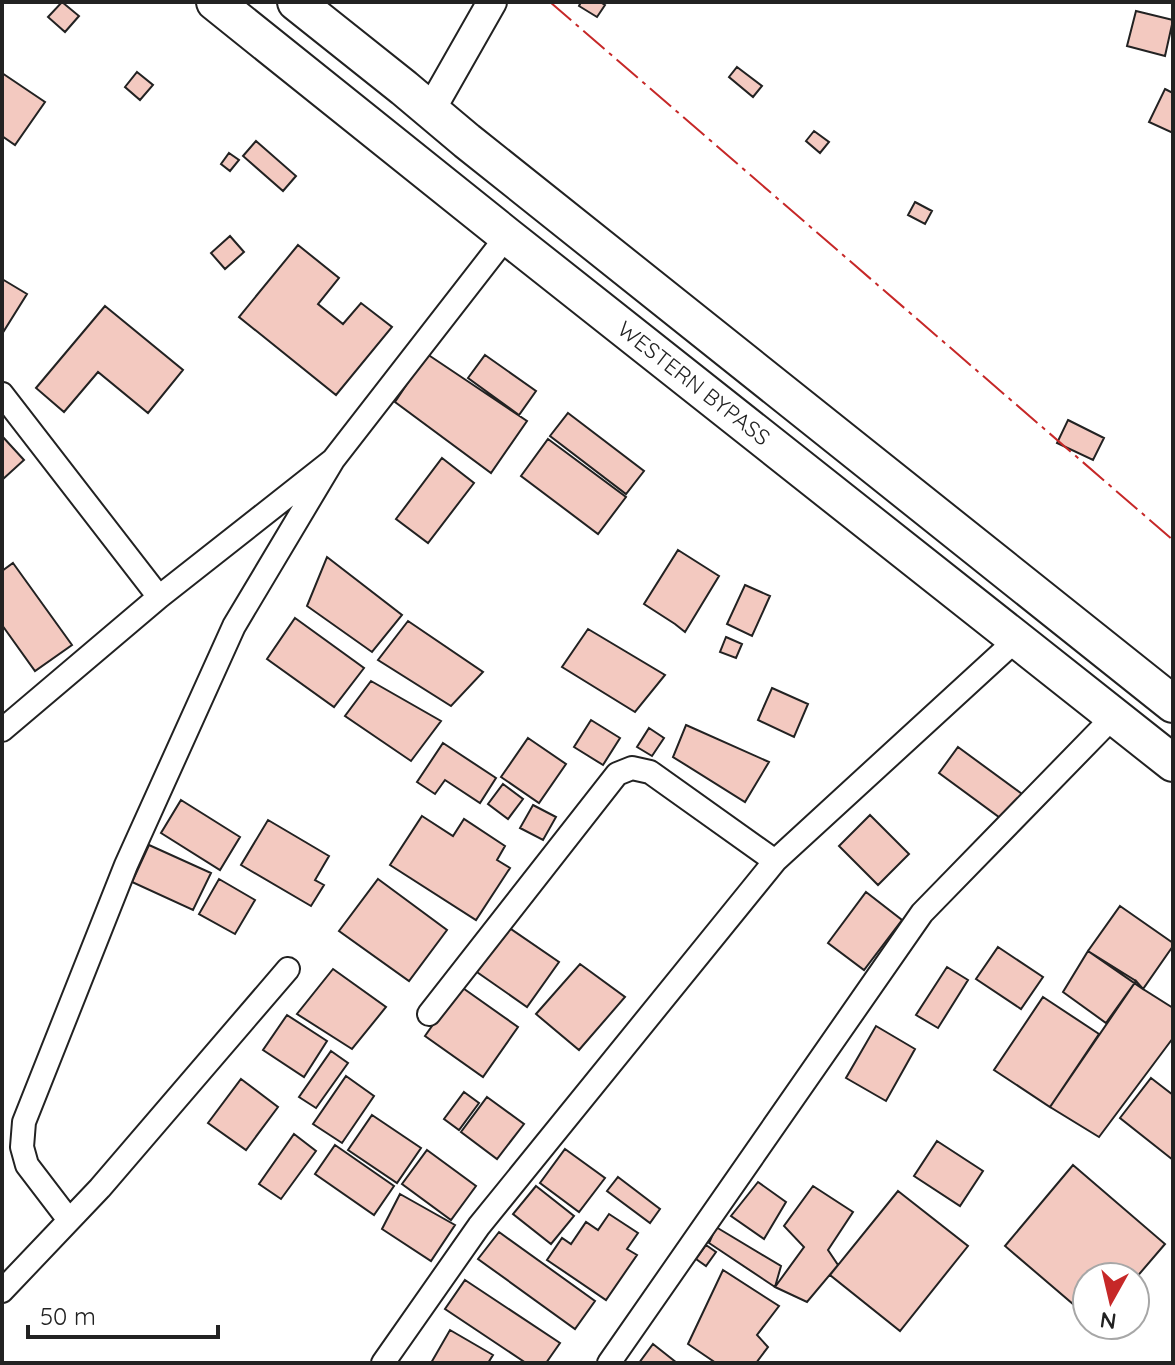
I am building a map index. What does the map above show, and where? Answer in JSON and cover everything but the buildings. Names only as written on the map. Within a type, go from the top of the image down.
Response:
[{"type":"main road","name":"WESTERN BYPASS","points":[[215,2],[1173,763]]},
{"type":"main road","points":[[296,2],[1173,704]]},
{"type":"street","points":[[430,111],[492,2]]},
{"type":"street","points":[[69,1220],[27,1165],[22,1147],[24,1122],[126,865],[234,626],[333,460],[507,236]]},
{"type":"street","points":[[2,394],[159,597]]},
{"type":"street","points":[[2,730],[159,597],[333,460]]},
{"type":"street","points":[[383,1363],[479,1226],[775,861],[1017,639]]},
{"type":"street","points":[[609,1363],[922,913],[1114,716]]},
{"type":"street","points":[[429,1014],[617,774],[632,768],[650,772],[775,861]]},
{"type":"street","points":[[2,1291],[100,1188],[288,969]]},
{"type":"power","points":[[550,2],[1173,540]]}]
